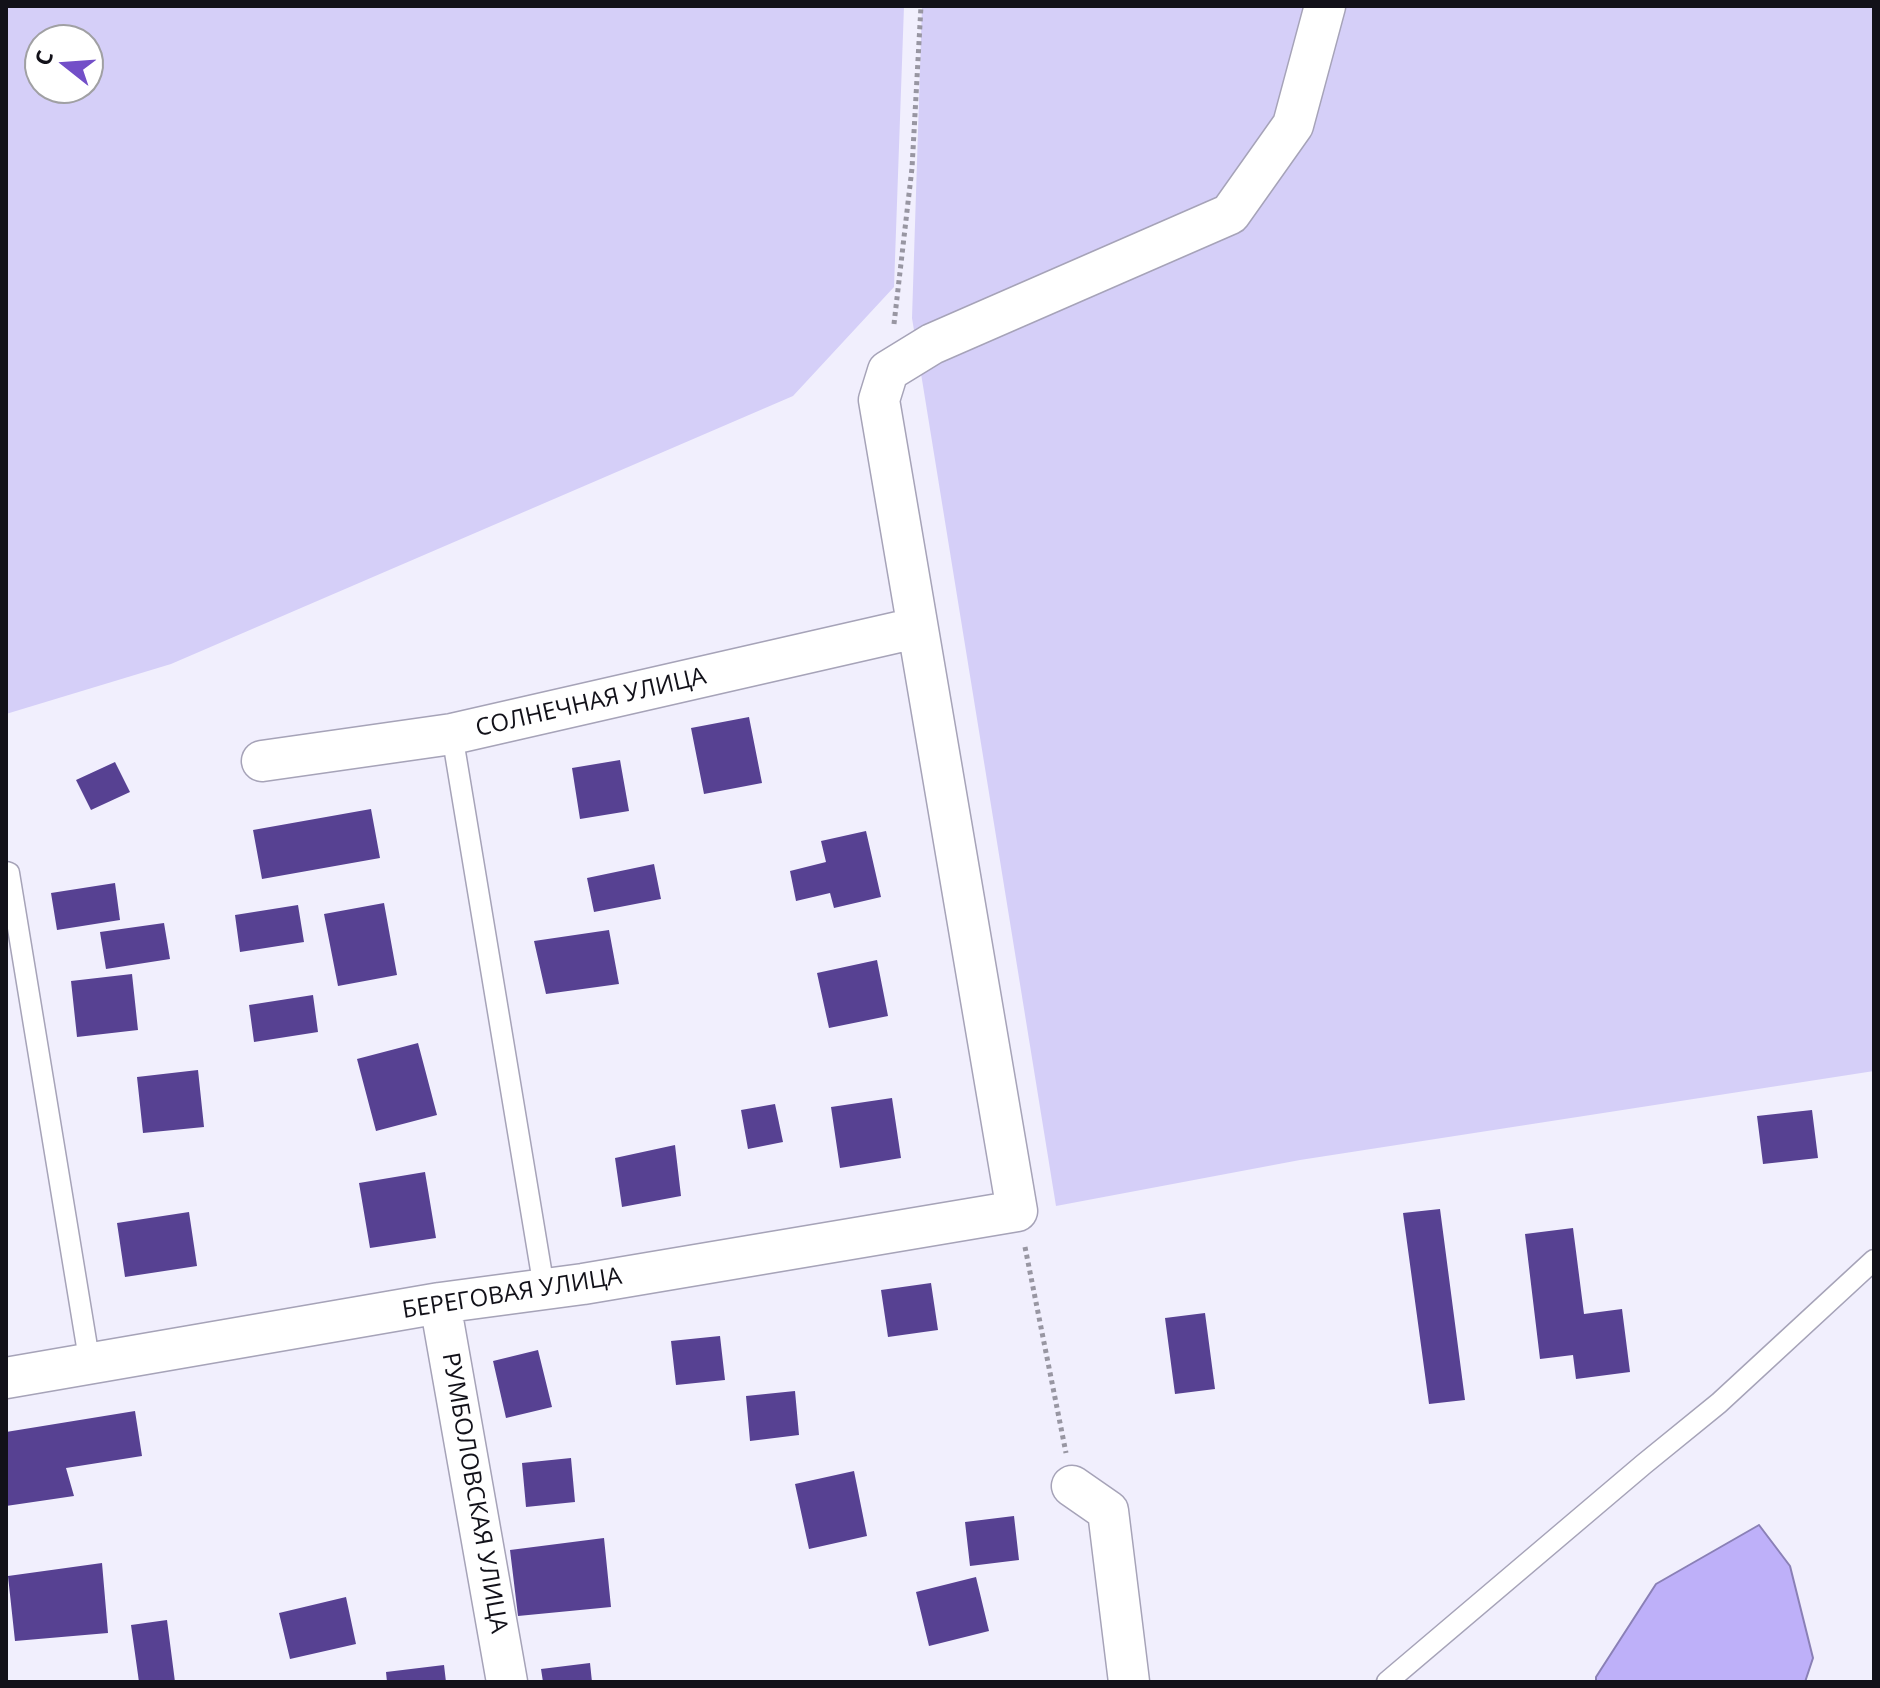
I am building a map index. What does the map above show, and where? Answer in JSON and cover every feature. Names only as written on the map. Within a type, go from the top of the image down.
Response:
[{"type":"street","points":[[1017,1211],[879,400],[888,371],[932,344],[1230,214],[1293,125],[1325,6]]},
{"type":"street","name":"СОЛНЕЧНАЯ УЛИЦА","points":[[262,761],[452,734],[916,628]]},
{"type":"street","name":"БЕРЕГОВАЯ УЛИЦА","points":[[6,1378],[440,1303],[1017,1211]]},
{"type":"street","name":"РУМБОЛОВСКАЯ УЛИЦА","points":[[440,1303],[507,1682]]},
{"type":"street","points":[[1072,1486],[1108,1511],[1129,1682]]},
{"type":"lane","points":[[452,734],[544,1288]]},
{"type":"lane","points":[[6,872],[9,873],[90,1365]]},
{"type":"lane","points":[[1387,1682],[1719,1403],[1874,1260]]},
{"type":"path","points":[[888,371],[912,168],[921,6]]},
{"type":"path","points":[[1017,1211],[1072,1486]]},
{"type":"shaded area","points":[[6,6],[904,6],[894,287],[793,396],[171,664],[6,714]]},
{"type":"shaded area","points":[[922,6],[1874,6],[1874,1071],[1300,1160],[1056,1206],[912,318]]},
{"type":"shaded area","points":[[1759,1525],[1790,1566],[1813,1658],[1805,1682],[1596,1682],[1596,1677],[1656,1584]]},
{"type":"building","points":[[749,717],[762,783],[704,794],[691,728]]},
{"type":"building","points":[[620,760],[629,811],[580,819],[572,768]]},
{"type":"building","points":[[115,762],[130,792],[91,810],[76,780]]},
{"type":"building","points":[[371,809],[380,858],[262,879],[253,830]]},
{"type":"building","points":[[866,831],[881,897],[834,908],[830,893],[796,901],[790,871],[826,862],[821,841]]},
{"type":"building","points":[[654,864],[661,899],[594,912],[587,878]]},
{"type":"building","points":[[115,883],[120,920],[57,930],[51,893]]},
{"type":"building","points":[[384,903],[397,975],[338,986],[324,914]]},
{"type":"building","points":[[298,905],[304,942],[240,952],[235,915]]},
{"type":"building","points":[[164,923],[170,959],[106,969],[100,932]]},
{"type":"building","points":[[609,930],[619,984],[546,994],[534,941]]},
{"type":"building","points":[[877,960],[888,1016],[829,1028],[817,973]]},
{"type":"building","points":[[132,974],[138,1030],[77,1037],[71,981]]},
{"type":"building","points":[[313,995],[318,1032],[254,1042],[249,1005]]},
{"type":"building","points":[[418,1043],[437,1115],[376,1131],[357,1059]]},
{"type":"building","points":[[198,1070],[204,1127],[143,1133],[137,1077]]},
{"type":"building","points":[[892,1098],[901,1158],[840,1168],[831,1107]]},
{"type":"building","points":[[775,1104],[783,1142],[748,1149],[741,1110]]},
{"type":"building","points":[[1812,1110],[1818,1158],[1763,1164],[1757,1116]]},
{"type":"building","points":[[675,1145],[681,1196],[622,1207],[615,1158]]},
{"type":"building","points":[[425,1172],[436,1238],[370,1248],[359,1183]]},
{"type":"building","points":[[1440,1209],[1465,1400],[1429,1404],[1403,1213]]},
{"type":"building","points":[[189,1212],[197,1266],[125,1277],[117,1223]]},
{"type":"building","points":[[1573,1228],[1584,1314],[1622,1309],[1630,1372],[1576,1379],[1573,1355],[1540,1359],[1525,1234]]},
{"type":"building","points":[[931,1283],[938,1330],[888,1337],[881,1290]]},
{"type":"building","points":[[1205,1313],[1215,1389],[1175,1394],[1165,1318]]},
{"type":"building","points":[[720,1336],[725,1380],[676,1385],[671,1341]]},
{"type":"building","points":[[538,1350],[552,1407],[506,1418],[493,1361]]},
{"type":"building","points":[[795,1391],[799,1435],[750,1441],[746,1396]]},
{"type":"building","points":[[135,1411],[142,1456],[66,1468],[74,1496],[6,1506],[6,1432]]},
{"type":"building","points":[[571,1458],[575,1502],[526,1507],[522,1463]]},
{"type":"building","points":[[854,1471],[867,1536],[809,1549],[795,1484]]},
{"type":"building","points":[[1014,1516],[1019,1560],[970,1566],[965,1522]]},
{"type":"building","points":[[604,1538],[611,1607],[518,1616],[510,1550]]},
{"type":"building","points":[[102,1563],[108,1633],[15,1641],[8,1576]]},
{"type":"building","points":[[976,1577],[989,1631],[929,1646],[916,1592]]},
{"type":"building","points":[[346,1597],[356,1644],[290,1659],[279,1613]]},
{"type":"building","points":[[167,1620],[175,1682],[139,1682],[131,1625]]},
{"type":"building","points":[[590,1663],[592,1682],[543,1682],[541,1669]]},
{"type":"building","points":[[444,1665],[446,1682],[387,1682],[386,1672]]}]
